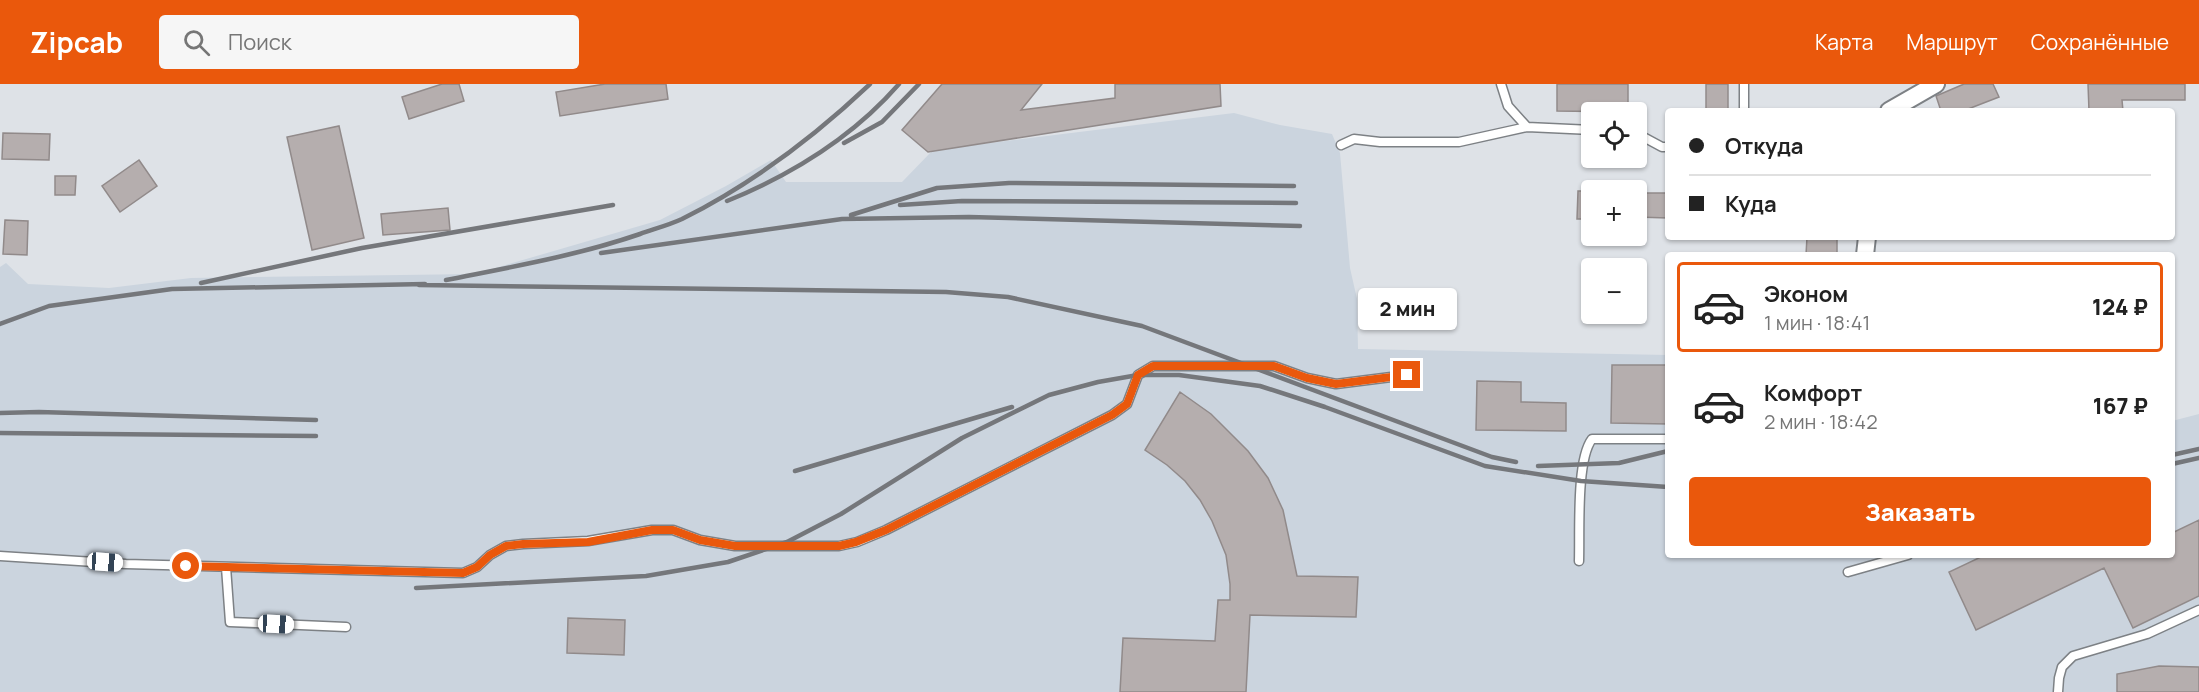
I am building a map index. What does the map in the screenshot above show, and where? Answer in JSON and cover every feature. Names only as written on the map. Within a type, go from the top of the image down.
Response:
[{"type":"street","points":[[1894,108],[1936,84]]},
{"type":"lane","points":[[1501,84],[1508,106],[1527,127]]},
{"type":"lane","points":[[1744,84],[1744,108]]},
{"type":"lane","points":[[1341,145],[1354,139],[1459,142],[1527,127],[1581,129]]},
{"type":"lane","points":[[1647,139],[1665,147]]},
{"type":"lane","points":[[0,556],[126,564],[463,573],[477,567],[490,555],[506,546],[588,542],[652,530],[673,530],[700,540],[735,546],[839,546],[886,530],[1112,415],[1127,404],[1138,375],[1153,366],[1274,366],[1307,378],[1336,384],[1407,375]]},
{"type":"lane","points":[[1580,561],[1581,465],[1586,446],[1592,439],[1665,439]]},
{"type":"lane","points":[[1848,572],[1897,558]]},
{"type":"lane","points":[[226,567],[230,622],[346,627]]},
{"type":"lane","points":[[2058,692],[2062,667],[2073,656],[2147,634],[2199,610]]},
{"type":"shaded area","points":[[1234,113],[1280,125],[1332,134],[1340,153],[1350,268],[1357,299],[1358,349],[1665,355],[1665,558],[2175,558],[2175,420],[2199,414],[2199,692],[0,692],[0,267],[6,263],[28,284],[109,288],[191,278],[475,274],[660,220],[771,160],[786,182],[902,182],[933,150]]},
{"type":"building","points":[[442,84],[459,84],[464,101],[409,119],[402,97]]},
{"type":"building","points":[[605,84],[666,84],[668,99],[560,116],[556,92]]},
{"type":"building","points":[[942,84],[1042,84],[1021,110],[1115,98],[1115,84],[1220,84],[1221,106],[928,152],[902,130]]},
{"type":"building","points":[[1557,84],[1628,84],[1628,102],[1581,102],[1581,111],[1557,111]]},
{"type":"building","points":[[1706,84],[1728,84],[1728,108],[1706,108]]},
{"type":"building","points":[[1964,84],[1993,84],[1999,97],[1971,108],[1940,108],[1936,96]]},
{"type":"building","points":[[2088,84],[2185,84],[2185,100],[2122,100],[2123,108],[2089,108]]},
{"type":"building","points":[[339,126],[364,238],[312,250],[287,137]]},
{"type":"building","points":[[3,133],[50,134],[49,160],[2,159]]},
{"type":"building","points":[[139,160],[157,186],[120,212],[102,186]]},
{"type":"building","points":[[55,176],[76,176],[75,195],[55,195]]},
{"type":"building","points":[[1578,191],[1581,191],[1581,219],[1577,219]]},
{"type":"building","points":[[1647,193],[1665,193],[1665,218],[1647,217]]},
{"type":"building","points":[[448,208],[450,230],[383,235],[381,214]]},
{"type":"building","points":[[5,220],[28,221],[27,255],[3,254]]},
{"type":"building","points":[[1807,240],[1837,240],[1837,252],[1806,252]]},
{"type":"building","points":[[1612,365],[1665,365],[1665,424],[1611,423]]},
{"type":"building","points":[[1477,381],[1521,382],[1521,402],[1566,403],[1566,431],[1476,430]]},
{"type":"building","points":[[1180,392],[1211,414],[1248,451],[1268,478],[1283,510],[1297,576],[1358,577],[1356,617],[1250,615],[1246,692],[1120,692],[1123,638],[1215,641],[1218,600],[1230,600],[1226,555],[1212,521],[1200,500],[1185,481],[1145,450]]},
{"type":"building","points":[[2199,520],[2199,596],[2133,628],[2104,568],[1976,630],[1949,572],[1979,558],[2175,558],[2175,532]]},
{"type":"building","points":[[568,618],[625,620],[624,655],[567,653]]},
{"type":"building","points":[[2159,666],[2199,667],[2199,692],[2117,692],[2117,674]]},
{"type":"railway","points":[[446,280],[592,249],[682,219],[733,191],[781,158],[827,123],[870,84]]},
{"type":"railway","points":[[727,201],[775,179],[820,153],[862,121],[899,84]]},
{"type":"railway","points":[[844,143],[882,122],[919,84]]},
{"type":"railway","points":[[851,215],[937,188],[1009,183],[1294,186]]},
{"type":"railway","points":[[900,205],[962,201],[1296,203]]},
{"type":"railway","points":[[201,283],[362,248],[613,205]]},
{"type":"railway","points":[[601,253],[842,219],[969,217],[1300,226]]},
{"type":"railway","points":[[0,324],[49,306],[172,289],[425,284]]},
{"type":"railway","points":[[419,285],[946,292],[1008,297],[1142,326],[1492,457],[1516,462]]},
{"type":"railway","points":[[416,588],[646,576],[728,562],[787,542],[841,514],[962,438],[1049,395],[1098,382],[1138,375],[1179,375],[1260,386],[1325,407],[1485,466],[1581,481],[1665,487]]},
{"type":"railway","points":[[795,471],[1012,407]]},
{"type":"railway","points":[[0,413],[39,412],[316,420]]},
{"type":"railway","points":[[0,433],[316,436]]},
{"type":"railway","points":[[2175,454],[2199,449]]},
{"type":"railway","points":[[1538,466],[1619,463],[1665,452]]},
{"type":"railway","points":[[2175,463],[2199,458]]},
{"type":"route","points":[[186,566],[463,573],[477,567],[490,555],[506,546],[588,542],[652,530],[673,530],[700,540],[735,546],[839,546],[886,530],[1112,415],[1127,404],[1138,375],[1153,366],[1274,366],[1307,378],[1336,384],[1407,375]]}]
